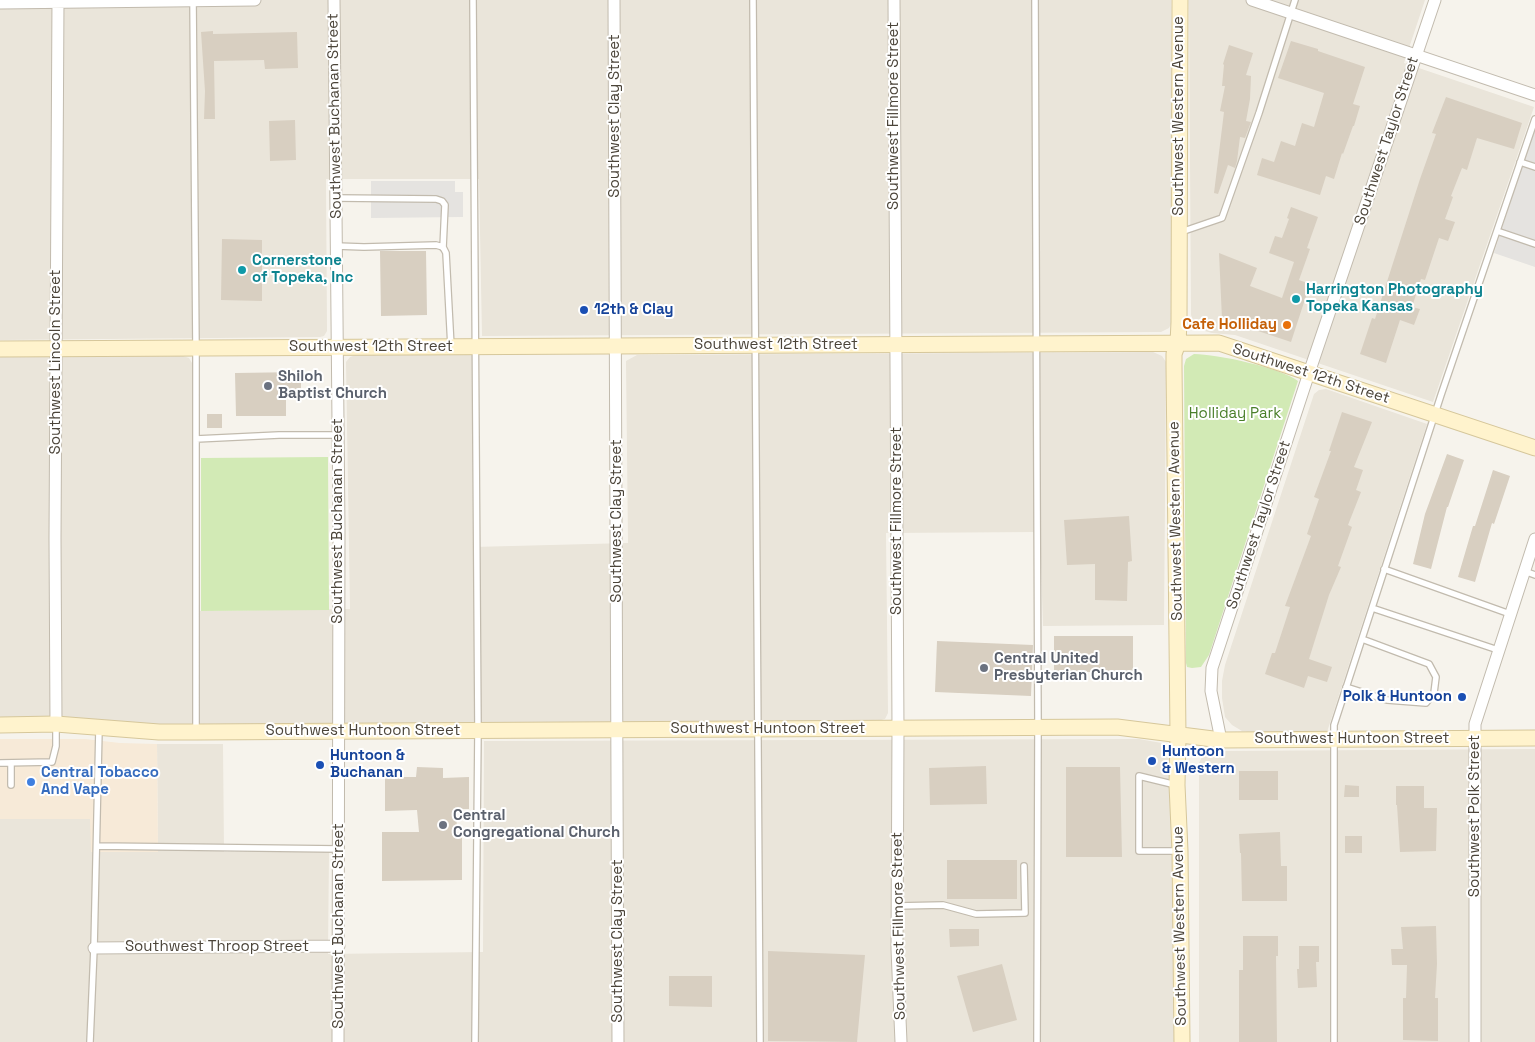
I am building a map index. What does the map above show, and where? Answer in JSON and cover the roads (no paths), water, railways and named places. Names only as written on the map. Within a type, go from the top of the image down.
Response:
[{"type":"main road","name":"Southwest Western Avenue","points":[[1180,0],[1178,343],[1174,354],[1174,376],[1177,785],[1180,851],[1182,1042]]},
{"type":"main road","name":"Southwest 12th Street","points":[[0,349],[1219,343],[1535,448]]},
{"type":"main road","name":"Southwest Huntoon Street","points":[[0,725],[56,724],[159,732],[1117,727],[1221,740],[1535,738]]},
{"type":"street","points":[[0,3],[255,0]]},
{"type":"street","name":"Southwest Buchanan Street","points":[[334,0],[340,731],[338,1042]]},
{"type":"street","name":"Southwest Clay Street","points":[[614,0],[618,1042]]},
{"type":"street","name":"Southwest Fillmore Street","points":[[894,0],[898,728],[897,906],[901,1042]]},
{"type":"street","points":[[1252,0],[1535,95]]},
{"type":"street","name":"Southwest Taylor Street","points":[[1221,740],[1211,691],[1212,668],[1435,0]]},
{"type":"street","name":"Southwest Lincoln Street","points":[[56,724],[55,538],[58,1]]},
{"type":"street","name":"Southwest Polk Street","points":[[1475,1042],[1475,724],[1510,614],[1530,573],[1535,539]]},
{"type":"street","name":"Southwest Throop Street","points":[[94,948],[339,946]]},
{"type":"lane","points":[[193,0],[196,348],[196,732]]},
{"type":"lane","points":[[473,0],[478,730],[474,1042]]},
{"type":"lane","points":[[753,0],[760,1042]]},
{"type":"lane","points":[[1034,0],[1038,727],[1037,1042]]},
{"type":"lane","points":[[1179,233],[1222,218],[1259,113],[1295,0]]},
{"type":"lane","points":[[1334,1042],[1334,725],[1434,414],[1520,162],[1532,138],[1535,119]]},
{"type":"lane","points":[[1520,162],[1535,167]]},
{"type":"lane","points":[[336,198],[436,199],[442,201],[445,205],[443,248],[446,254],[451,347]]},
{"type":"lane","points":[[1497,230],[1535,244]]},
{"type":"lane","points":[[336,246],[364,247],[436,244],[443,248]]},
{"type":"lane","points":[[196,439],[279,435],[338,435]]},
{"type":"lane","points":[[1384,569],[1510,614]]},
{"type":"lane","points":[[1372,608],[1498,650]]},
{"type":"lane","points":[[1346,687],[1387,700],[1426,702],[1434,693],[1436,677],[1429,664],[1362,639]]},
{"type":"lane","points":[[0,763],[52,762],[56,746],[56,724]]},
{"type":"lane","points":[[90,1042],[99,727]]},
{"type":"lane","points":[[11,785],[12,763]]},
{"type":"lane","points":[[1177,785],[1139,776],[1139,851],[1180,851]]},
{"type":"lane","points":[[97,846],[339,848]]},
{"type":"lane","points":[[897,906],[943,905],[976,914],[1025,913],[1024,866]]},
{"type":"place","name":"Cornerstone of Topeka, Inc","points":[[242,270]]},
{"type":"place","name":"Harrington Photography Topeka Kansas","points":[[1296,299]]},
{"type":"place","name":"12th & Clay","points":[[584,310]]},
{"type":"place","name":"Cafe Holliday","points":[[1287,325]]},
{"type":"place","name":"Shiloh Baptist Church","points":[[268,386]]},
{"type":"place","name":"Central United Presbyterian Church","points":[[984,668]]},
{"type":"place","name":"Polk & Huntoon","points":[[1462,697]]},
{"type":"place","name":"Huntoon & Western","points":[[1152,761]]},
{"type":"place","name":"Huntoon & Buchanan","points":[[320,765]]},
{"type":"place","name":"Central Tobacco And Vape","points":[[31,782]]},
{"type":"place","name":"Central Congregational Church","points":[[443,825]]},
{"type":"park label","name":"Holliday Park","points":[[1235,414]]}]
